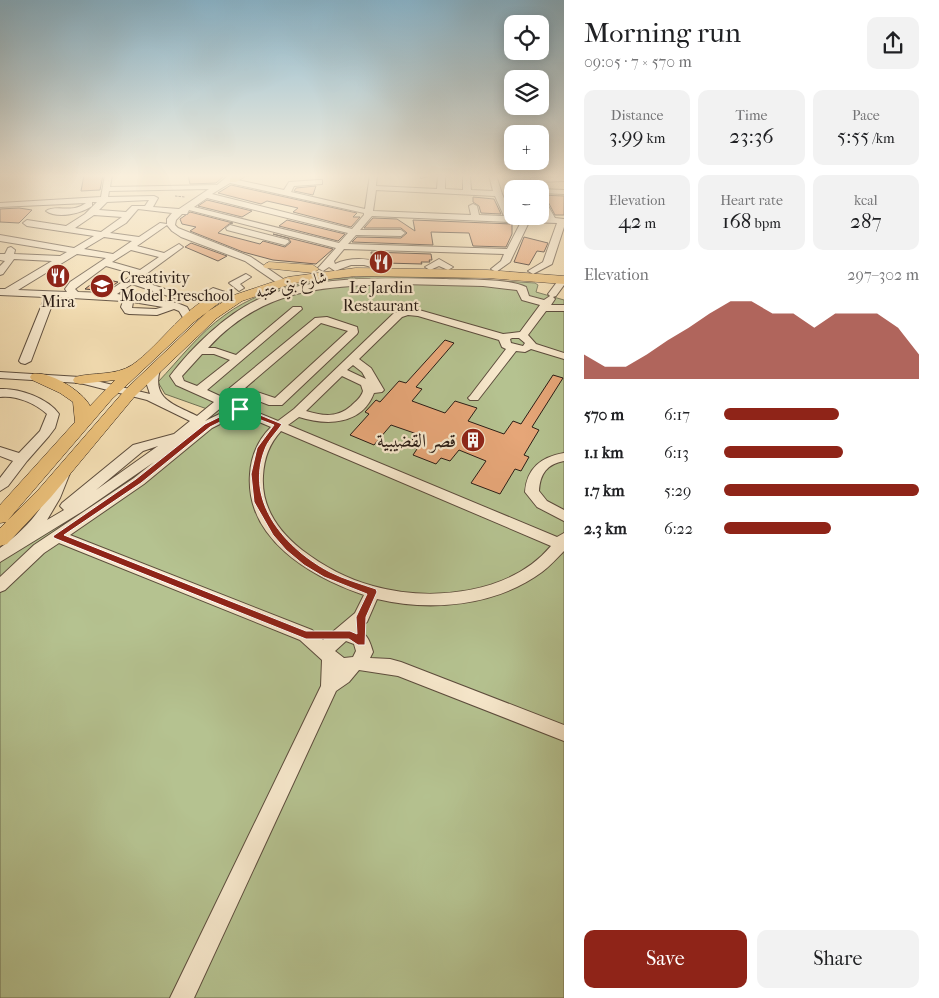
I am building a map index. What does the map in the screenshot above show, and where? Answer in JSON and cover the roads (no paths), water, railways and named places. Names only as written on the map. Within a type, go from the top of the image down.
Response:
[{"type":"main road","name":"شارع بني عتبه","points":[[6,543],[63,473],[137,368],[200,309],[269,271],[326,266],[448,267],[506,263],[532,271],[564,277]]},
{"type":"main road","name":"شارع بني عتبه","points":[[269,271],[310,277],[356,272],[564,277]]},
{"type":"main road","name":"شارع بني عتبه","points":[[0,517],[84,424],[119,395],[154,370],[212,315],[229,303],[248,294],[269,271]]},
{"type":"main road","points":[[80,380],[111,377],[137,368]]},
{"type":"main road","points":[[37,377],[73,394],[80,401],[83,408],[84,424]]},
{"type":"street","points":[[4,239],[24,222]]},
{"type":"street","points":[[59,222],[69,228],[140,240]]},
{"type":"street","points":[[69,228],[76,222]]},
{"type":"street","points":[[3,292],[77,250],[103,234],[118,222]]},
{"type":"street","points":[[176,222],[180,232]]},
{"type":"street","points":[[246,222],[340,246],[506,263],[524,225]]},
{"type":"street","points":[[246,232],[259,222]]},
{"type":"street","points":[[316,222],[355,232],[401,233]]},
{"type":"street","points":[[326,266],[340,246],[355,232],[362,222]]},
{"type":"street","points":[[532,271],[547,264],[560,222]]},
{"type":"street","points":[[75,294],[70,289],[72,284],[167,223],[169,231],[180,232],[269,271]]},
{"type":"street","points":[[230,228],[285,242]]},
{"type":"street","points":[[4,239],[114,257]]},
{"type":"street","points":[[5,256],[23,241]]},
{"type":"street","points":[[33,257],[48,245]]},
{"type":"street","points":[[130,247],[166,256]]},
{"type":"street","points":[[108,296],[180,247]]},
{"type":"street","points":[[5,256],[62,259]]},
{"type":"street","points":[[0,272],[9,263],[5,256]]},
{"type":"street","points":[[104,263],[141,273]]},
{"type":"street","points":[[548,302],[564,277]]},
{"type":"street","points":[[130,280],[186,299]]},
{"type":"street","points":[[564,308],[548,302],[530,300],[526,298],[523,289],[507,284],[402,281],[328,285],[278,295],[249,308],[225,325],[176,376],[180,383],[223,402],[240,409],[278,424],[298,432],[563,543],[529,573],[509,584],[459,598],[432,600],[404,598],[373,592],[327,575],[290,548],[265,517],[258,502],[255,474],[261,448],[278,424],[298,412],[394,317],[407,312],[420,313],[525,349],[531,346],[564,356]]},
{"type":"street","points":[[148,301],[143,295],[151,287]]},
{"type":"street","points":[[202,297],[213,291],[225,294]]},
{"type":"street","points":[[3,292],[108,296],[148,301],[173,305],[183,309],[188,319]]},
{"type":"street","points":[[25,361],[51,294]]},
{"type":"street","points":[[129,299],[126,308],[132,311],[160,312],[173,305]]},
{"type":"street","points":[[199,391],[297,309]]},
{"type":"street","points":[[0,556],[6,543],[93,500],[180,436],[319,320],[327,320],[353,329],[353,332],[278,402],[273,402],[238,389]]},
{"type":"street","points":[[474,398],[509,343],[510,335],[529,339],[531,346]]},
{"type":"street","points":[[199,351],[215,351],[238,359]]},
{"type":"street","points":[[352,360],[367,370],[378,390]]},
{"type":"street","points":[[154,370],[152,389],[160,402]]},
{"type":"street","points":[[298,412],[319,419],[336,419],[350,414],[366,398],[369,391],[366,383],[340,371]]},
{"type":"street","points":[[0,375],[80,380],[119,395]]},
{"type":"street","points":[[63,380],[78,388],[160,402],[199,421]]},
{"type":"street","points":[[0,393],[9,392],[48,407],[52,411],[47,432],[2,482]]},
{"type":"street","points":[[0,586],[22,564],[57,536],[138,481],[208,425],[240,409]]},
{"type":"street","points":[[298,432],[350,422]]},
{"type":"street","points":[[6,543],[26,535],[45,523],[80,497],[138,448],[180,436]]},
{"type":"street","points":[[0,451],[20,462]]},
{"type":"street","points":[[564,457],[545,462],[532,480],[532,492],[542,504],[564,516]]},
{"type":"street","points":[[0,468],[20,462]]},
{"type":"street","points":[[26,535],[48,508],[60,484],[63,473]]},
{"type":"street","points":[[57,536],[306,635],[338,664],[391,667],[564,733]]},
{"type":"street","points":[[330,686],[328,646],[331,640],[361,617],[373,592]]},
{"type":"street","points":[[330,686],[342,677],[365,652],[362,643],[361,617]]},
{"type":"street","points":[[306,635],[350,635],[391,667]]},
{"type":"lane","points":[[522,336],[548,302]]},
{"type":"lane","points":[[182,998],[330,686]]},
{"type":"place","name":"Le Jardin Restaurant","points":[[381,262]]},
{"type":"place","name":"Mira","points":[[58,276]]},
{"type":"place","name":"Creativity Model Preschool","points":[[102,286]]},
{"type":"place","name":"قصر القضيبية","points":[[473,440]]}]
